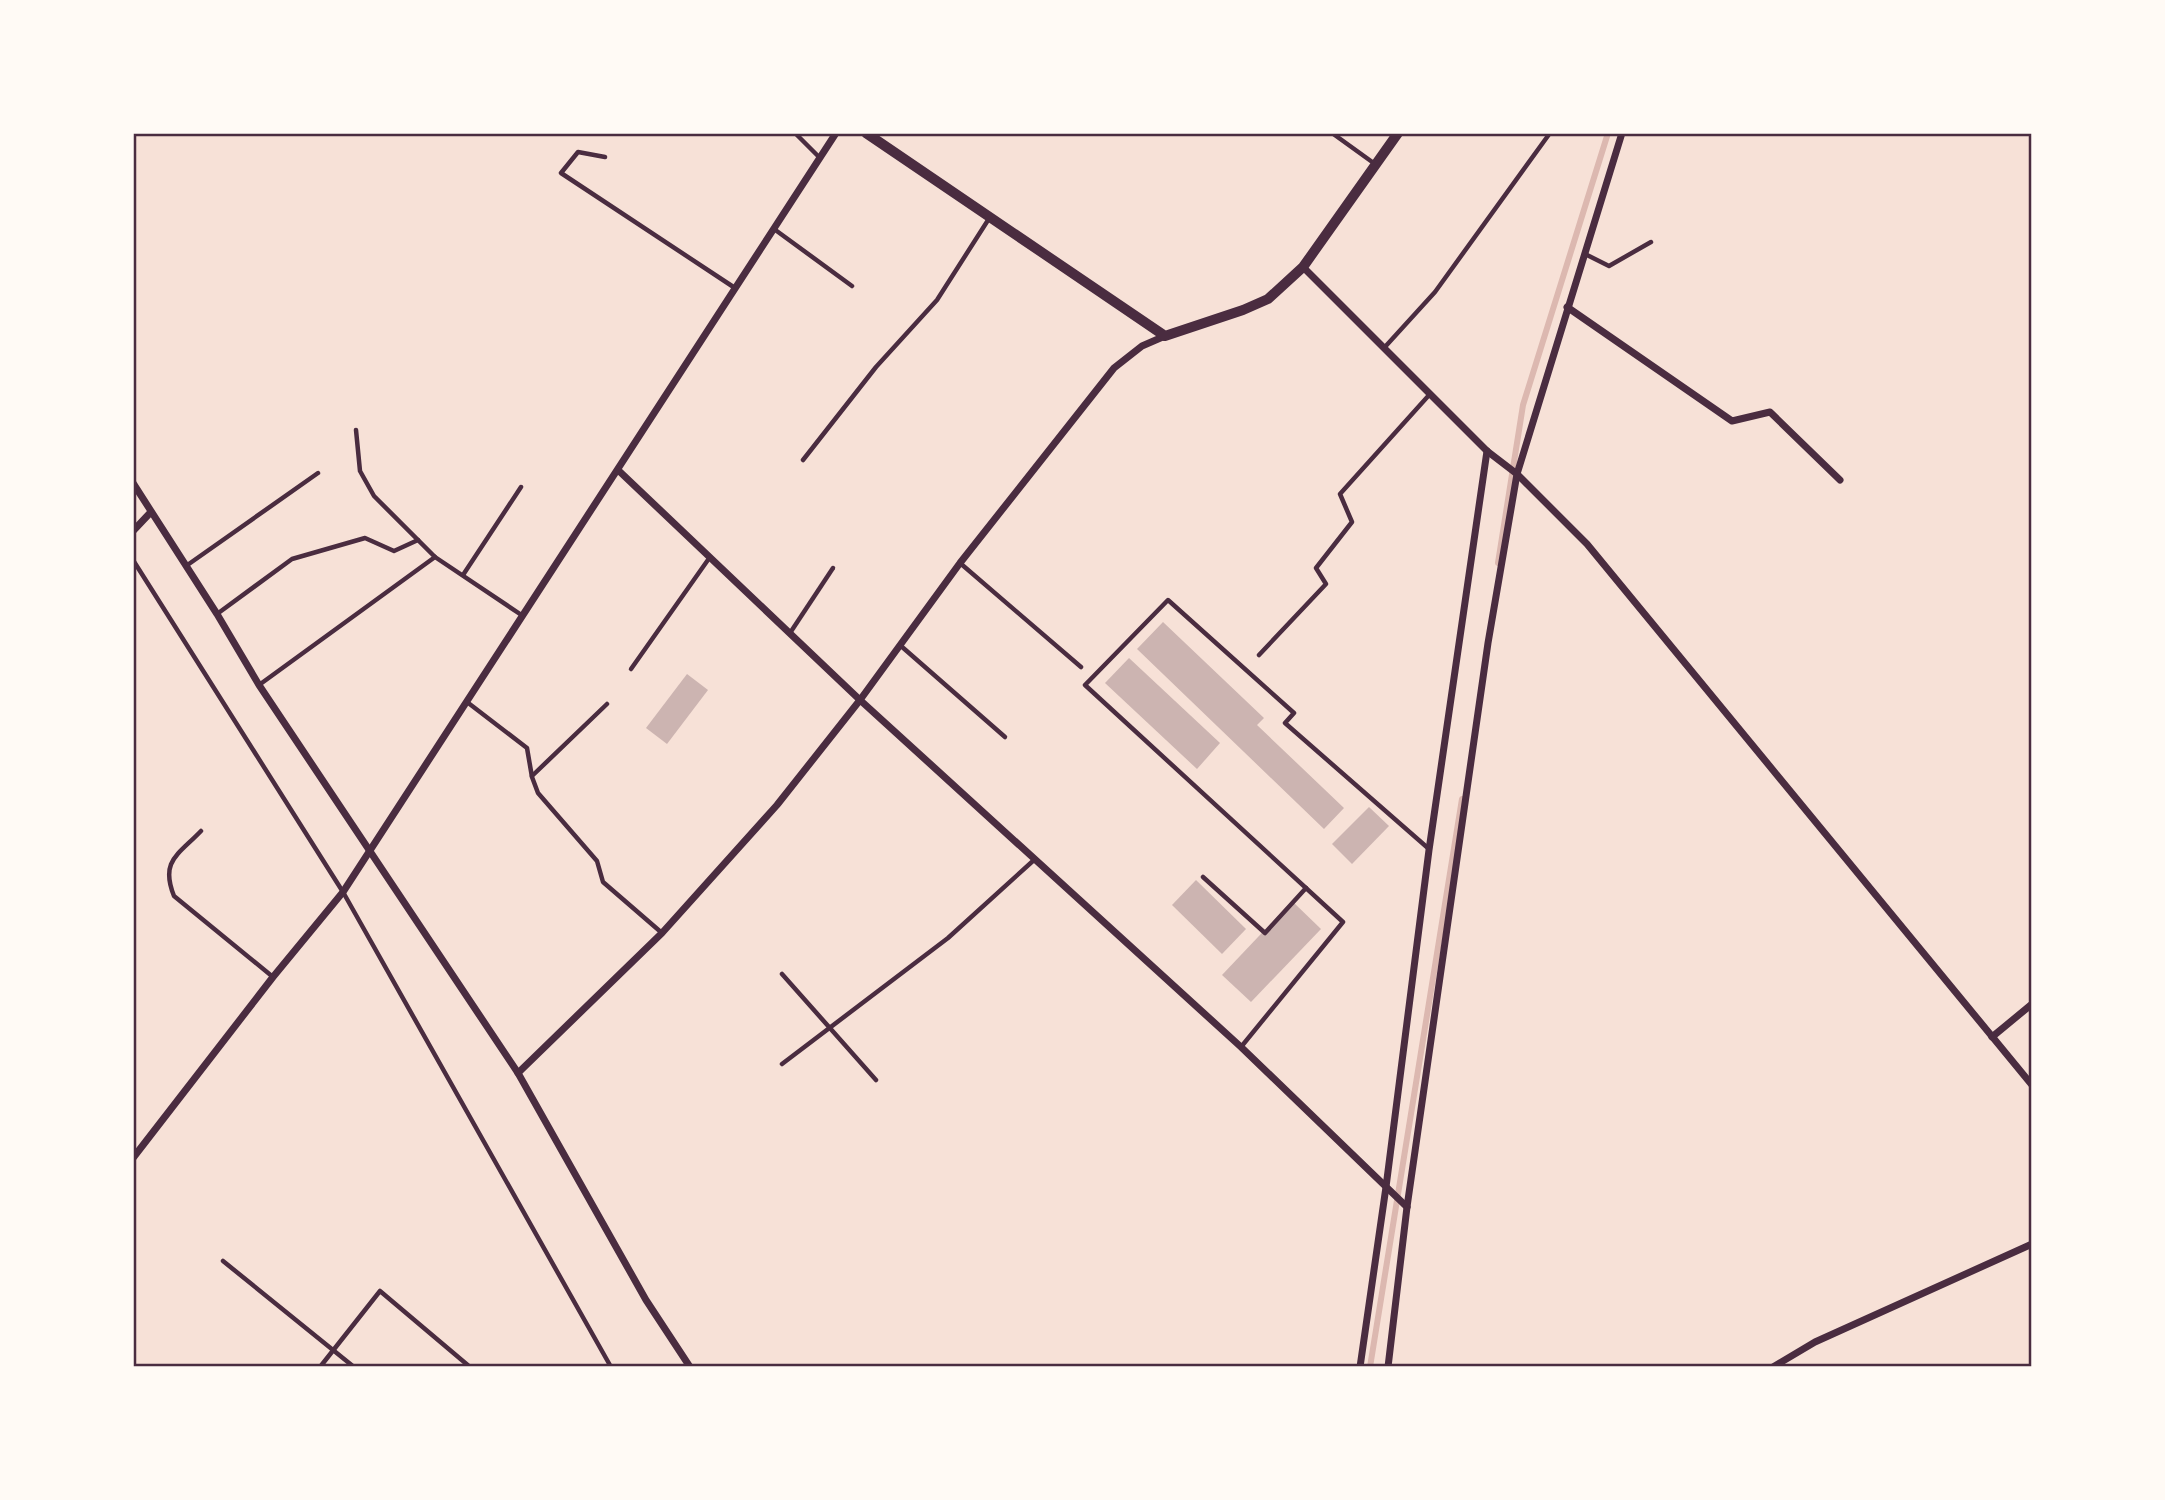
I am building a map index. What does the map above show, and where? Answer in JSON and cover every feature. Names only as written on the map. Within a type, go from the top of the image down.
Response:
[{"type":"street","points":[[133,1158],[273,977],[343,892],[836,133]]},
{"type":"street","points":[[866,133],[1165,336]]},
{"type":"street","points":[[518,1073],[662,933],[777,805],[860,700],[960,563],[1114,368],[1142,346],[1268,299],[1303,267],[1398,133]]},
{"type":"street","points":[[1388,1367],[1407,1207],[1488,643],[1517,474],[1622,133]]},
{"type":"street","points":[[1303,267],[1488,451],[1517,474],[1587,544],[2032,1085]]},
{"type":"street","points":[[1567,307],[1732,421],[1770,412],[1840,480]]},
{"type":"street","points":[[1360,1367],[1386,1188],[1429,849],[1488,451]]},
{"type":"street","points":[[618,470],[860,700],[1241,1046],[1407,1207]]},
{"type":"street","points":[[133,483],[259,685],[518,1073],[646,1300],[690,1367]]},
{"type":"street","points":[[133,531],[150,513]]},
{"type":"street","points":[[1992,1037],[2032,1004]]},
{"type":"street","points":[[1773,1367],[1815,1342],[2032,1244]]},
{"type":"lane","points":[[795,133],[821,158]]},
{"type":"lane","points":[[1332,133],[1376,164]]},
{"type":"lane","points":[[1384,348],[1435,292],[1550,133]]},
{"type":"lane","points":[[605,157],[578,152],[561,173],[736,289]]},
{"type":"lane","points":[[803,460],[876,367],[937,300],[990,216]]},
{"type":"lane","points":[[774,229],[852,286]]},
{"type":"lane","points":[[1584,254],[1609,266],[1651,242]]},
{"type":"lane","points":[[1259,655],[1326,584],[1317,568],[1352,522],[1340,494],[1431,394]]},
{"type":"lane","points":[[356,430],[360,471],[374,496],[435,557],[523,616]]},
{"type":"lane","points":[[186,566],[318,473]]},
{"type":"lane","points":[[463,575],[521,486]]},
{"type":"lane","points":[[217,614],[292,559],[365,538],[394,551],[418,540]]},
{"type":"lane","points":[[259,685],[435,557]]},
{"type":"lane","points":[[631,669],[710,557]]},
{"type":"lane","points":[[133,560],[343,892],[611,1367]]},
{"type":"lane","points":[[960,563],[1081,667]]},
{"type":"lane","points":[[790,633],[832,568]]},
{"type":"lane","points":[[1241,1046],[1343,922],[1085,685],[1168,600],[1294,713],[1285,723],[1429,849]]},
{"type":"lane","points":[[900,645],[1005,737]]},
{"type":"lane","points":[[467,702],[527,748],[538,793],[597,861],[603,882],[662,933]]},
{"type":"lane","points":[[532,777],[607,704]]},
{"type":"lane","points":[[201,831],[169,866],[168,880],[174,896],[273,977]]},
{"type":"lane","points":[[782,1064],[948,938],[1035,859]]},
{"type":"lane","points":[[1203,877],[1265,933],[1306,888]]},
{"type":"lane","points":[[782,974],[876,1080]]},
{"type":"lane","points":[[223,1261],[354,1367]]},
{"type":"lane","points":[[320,1367],[380,1291],[470,1367]]},
{"type":"building","points":[[1163,622],[1264,718],[1257,725],[1344,808],[1324,829],[1137,649]]},
{"type":"building","points":[[1129,658],[1220,743],[1197,769],[1105,683]]},
{"type":"building","points":[[687,674],[708,690],[667,744],[646,728]]},
{"type":"building","points":[[1369,807],[1389,826],[1352,864],[1332,844]]},
{"type":"building","points":[[1196,880],[1246,929],[1222,954],[1172,905]]},
{"type":"building","points":[[1292,901],[1321,929],[1251,1002],[1222,975]]},
{"type":"waterway","points":[[1498,563],[1523,405],[1608,133]]},
{"type":"waterway","points":[[1370,1367],[1462,799]]}]
